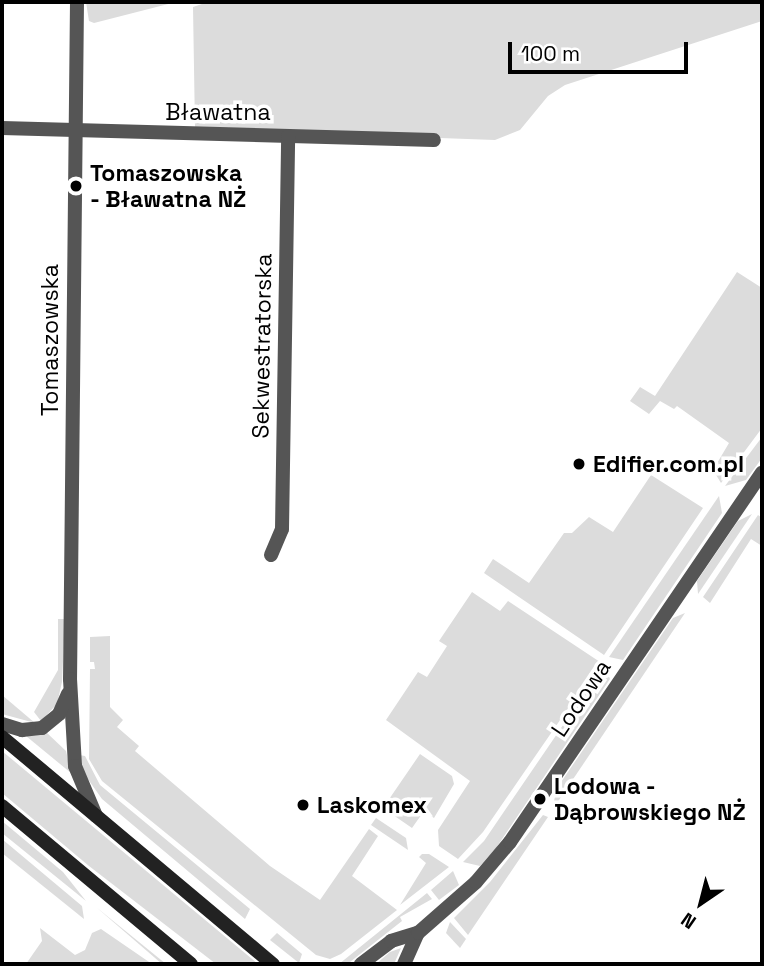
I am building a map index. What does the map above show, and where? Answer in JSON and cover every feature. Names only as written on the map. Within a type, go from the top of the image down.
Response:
[{"type":"main road","points":[[2,737],[273,964]]},
{"type":"main road","points":[[2,806],[191,964]]},
{"type":"street","name":"Tomaszowska","points":[[77,2],[70,679],[75,766],[96,816]]},
{"type":"street","name":"Bławatna","points":[[2,128],[434,140]]},
{"type":"street","name":"Sekwestratorska","points":[[271,555],[282,529],[288,136]]},
{"type":"street","name":"Lodowa","points":[[404,964],[418,933],[476,882],[510,842],[762,472]]},
{"type":"street","name":"Tomaszowska","points":[[2,724],[29,730],[48,724],[64,704],[70,679]]},
{"type":"street","name":"Lodowa","points":[[361,964],[391,941],[418,933]]},
{"type":"shaded area","points":[[86,2],[176,2],[94,23],[89,21]]},
{"type":"shaded area","points":[[208,2],[762,2],[762,21],[565,85],[548,96],[520,130],[495,140],[195,129],[193,7]]},
{"type":"shaded area","points":[[737,272],[762,288],[762,428],[721,483],[713,470],[729,443],[677,406],[674,409],[660,401],[649,414],[630,401],[640,387],[655,396]]},
{"type":"shaded area","points":[[762,437],[762,458],[746,480],[725,486]]},
{"type":"shaded area","points":[[651,475],[703,508],[604,655],[484,573],[493,559],[529,583],[564,533],[572,533],[589,517],[613,532]]},
{"type":"shaded area","points":[[719,496],[722,513],[623,660],[609,657]]},
{"type":"shaded area","points":[[752,514],[698,594],[697,581],[738,521]]},
{"type":"shaded area","points":[[758,515],[762,518],[762,546],[751,539],[710,603],[703,597]]},
{"type":"shaded area","points":[[472,592],[500,611],[508,601],[600,662],[483,832],[458,859],[439,846],[438,830],[470,781],[386,720],[418,672],[427,677],[447,646],[439,641]]},
{"type":"shaded area","points":[[685,613],[557,803],[554,801],[557,788],[673,618]]},
{"type":"shaded area","points":[[58,619],[65,619],[62,682],[57,704],[41,721],[34,712],[58,670]]},
{"type":"shaded area","points":[[110,636],[110,707],[123,720],[117,727],[139,746],[135,751],[270,866],[320,900],[369,829],[378,836],[352,876],[397,910],[341,954],[330,959],[316,955],[102,781],[89,759],[90,669],[95,669],[94,662],[90,662],[90,637]]},
{"type":"shaded area","points":[[604,665],[610,679],[496,848],[480,866],[463,862],[484,841]]},
{"type":"shaded area","points":[[2,695],[35,723],[2,714]]},
{"type":"shaded area","points":[[46,732],[66,751],[71,773],[26,736]]},
{"type":"shaded area","points":[[2,751],[258,964],[216,964],[89,866],[2,793]]},
{"type":"shaded area","points":[[420,754],[452,776],[454,784],[434,818],[424,811],[412,828],[383,808]]},
{"type":"shaded area","points":[[79,755],[85,756],[100,785],[250,909],[245,919],[102,799],[85,775]]},
{"type":"shaded area","points":[[543,815],[548,817],[468,935],[454,918],[490,882]]},
{"type":"shaded area","points":[[376,818],[406,838],[408,850],[371,825]]},
{"type":"shaded area","points":[[2,821],[63,872],[86,901],[2,833]]},
{"type":"shaded area","points":[[2,839],[82,906],[84,919],[2,853]]},
{"type":"shaded area","points":[[429,854],[449,867],[400,905],[426,863],[419,857]]},
{"type":"shaded area","points":[[453,871],[459,885],[439,900],[431,890]]},
{"type":"shaded area","points":[[427,893],[432,899],[400,917],[402,921],[350,962],[339,964]]},
{"type":"shaded area","points":[[96,907],[166,964],[162,964]]},
{"type":"shaded area","points":[[450,922],[466,939],[460,948],[446,933]]},
{"type":"shaded area","points":[[40,928],[75,955],[85,950],[92,933],[101,929],[152,964],[26,964],[42,941]]},
{"type":"shaded area","points":[[277,933],[302,954],[299,963],[270,940]]},
{"type":"shaded area","points":[[401,948],[394,964],[376,964],[390,952]]},
{"type":"place","name":"Tomaszowska - Bławatna NŻ","points":[[76,186]]},
{"type":"place","name":"Edifier.com.pl","points":[[579,464]]},
{"type":"place","name":"Lodowa - Dąbrowskiego NŻ","points":[[540,799]]},
{"type":"place","name":"Laskomex","points":[[303,805]]}]
